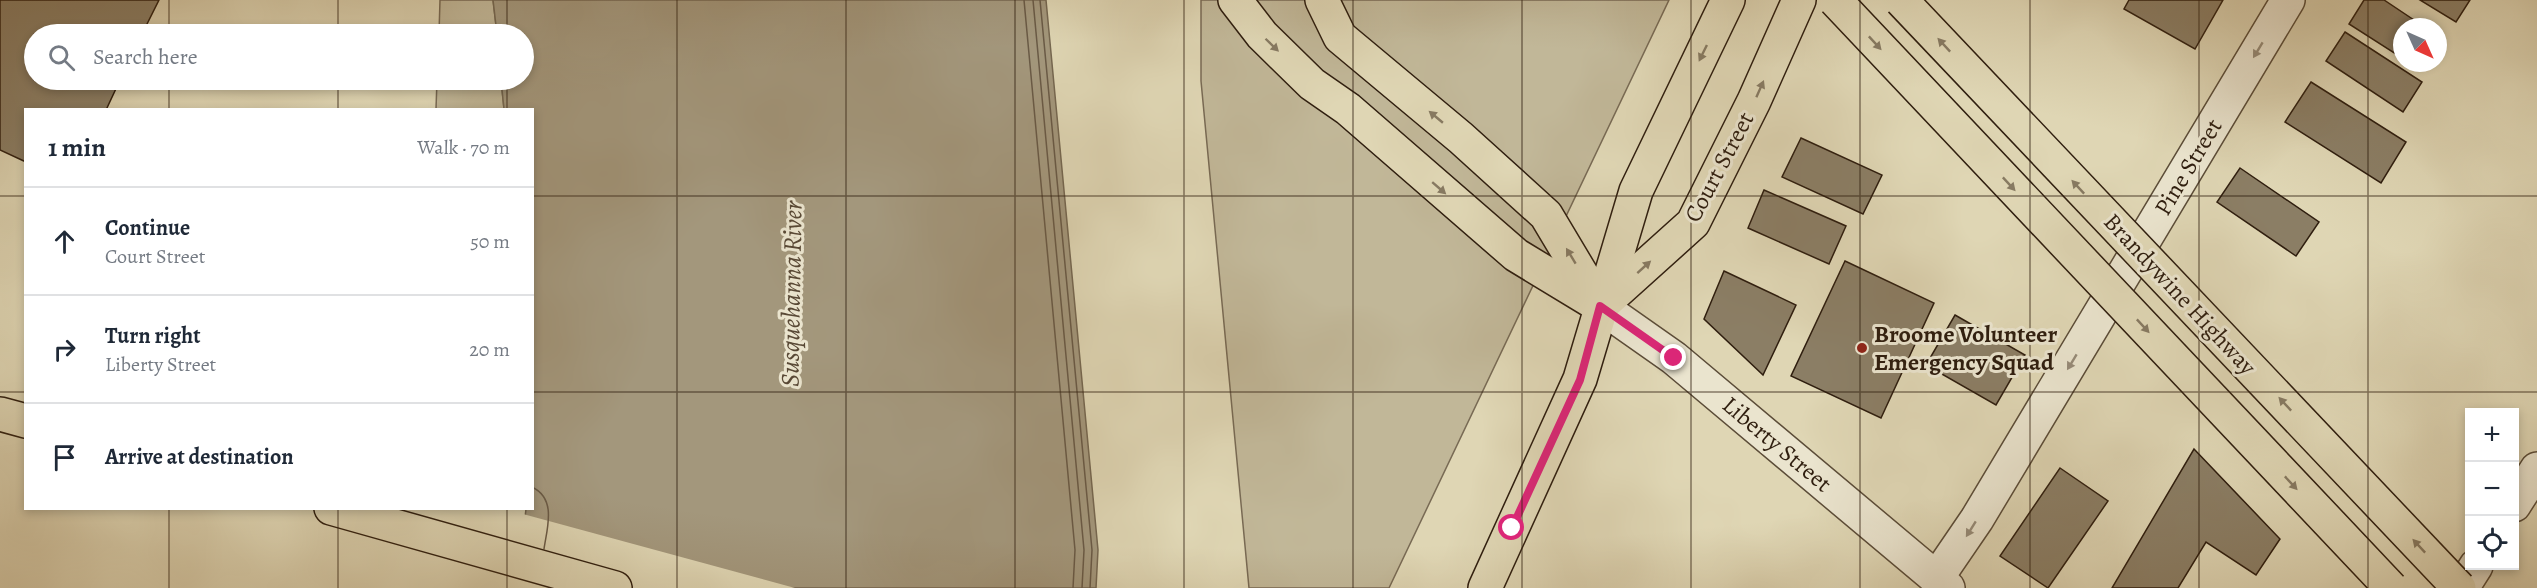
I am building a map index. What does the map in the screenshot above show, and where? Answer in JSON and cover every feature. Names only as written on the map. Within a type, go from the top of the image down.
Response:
[{"type":"main road","points":[[1235,0],[1262,35],[1312,84],[1348,109],[1516,255],[1600,306]]},
{"type":"main road","points":[[1322,0],[1340,37],[1461,138],[1546,215],[1600,306]]},
{"type":"main road","points":[[1485,588],[1580,380],[1600,306],[1636,191],[1728,0]]},
{"type":"main road","name":"Court Street","points":[[1600,306],[1693,223],[1754,101],[1799,0]]},
{"type":"main road","name":"Brandywine Highway","points":[[1835,0],[2391,588]]},
{"type":"main road","name":"Brandywine Highway","points":[[1901,0],[2460,588]]},
{"type":"main road","points":[[0,414],[24,420]]},
{"type":"main road","points":[[338,510],[615,588]]},
{"type":"street","name":"Pine Street","points":[[1942,583],[1977,519],[2288,0]]},
{"type":"street","name":"Liberty Street","points":[[1600,306],[1674,358],[1942,583]]},
{"type":"street","points":[[2519,497],[2537,469]]},
{"type":"street","points":[[2460,588],[2473,570]]},
{"type":"shaded area","points":[[440,0],[493,0],[496,24],[439,24]]},
{"type":"shaded area","points":[[1201,0],[1669,0],[1389,588],[1249,588],[1201,81]]},
{"type":"shaded area","points":[[437,90],[502,90],[504,108],[436,108]]},
{"type":"water","name":"Susquehanna River","points":[[493,0],[1046,0],[1098,550],[1096,588],[517,588],[526,510],[534,510],[534,108],[504,108],[502,90],[534,90],[534,24],[496,24]]},
{"type":"pier","points":[[523,514],[795,588],[514,588]]},
{"type":"building","points":[[0,0],[159,0],[147,24],[24,24],[24,90],[115,90],[107,108],[24,108],[24,161],[0,150]]},
{"type":"building","points":[[2129,0],[2223,0],[2195,49],[2124,9]]},
{"type":"building","points":[[2364,0],[2384,0],[2411,18],[2393,18],[2393,52],[2349,24]]},
{"type":"building","points":[[2420,0],[2470,0],[2456,22]]},
{"type":"building","points":[[2345,32],[2393,63],[2393,72],[2407,72],[2422,82],[2403,112],[2326,61]]},
{"type":"building","points":[[2311,82],[2406,142],[2381,183],[2285,122]]},
{"type":"building","points":[[1801,138],[1882,175],[1863,214],[1782,177]]},
{"type":"building","points":[[2240,168],[2319,222],[2296,256],[2217,202]]},
{"type":"building","points":[[1764,190],[1846,226],[1829,264],[1748,228]]},
{"type":"building","points":[[1845,261],[1934,303],[1881,418],[1791,376]]},
{"type":"building","points":[[1724,271],[1796,305],[1763,375],[1704,319]]},
{"type":"building","points":[[1955,315],[2025,355],[1996,405],[1926,365]]},
{"type":"building","points":[[2194,449],[2280,539],[2256,575],[2206,542],[2178,588],[2112,588]]},
{"type":"building","points":[[2060,468],[2108,501],[2048,588],[2000,556]]},
{"type":"place","name":"Broome Volunteer Emergency Squad","points":[[1862,348]]},
{"type":"route","points":[[1512,528],[1580,380],[1600,306],[1674,358]]}]
